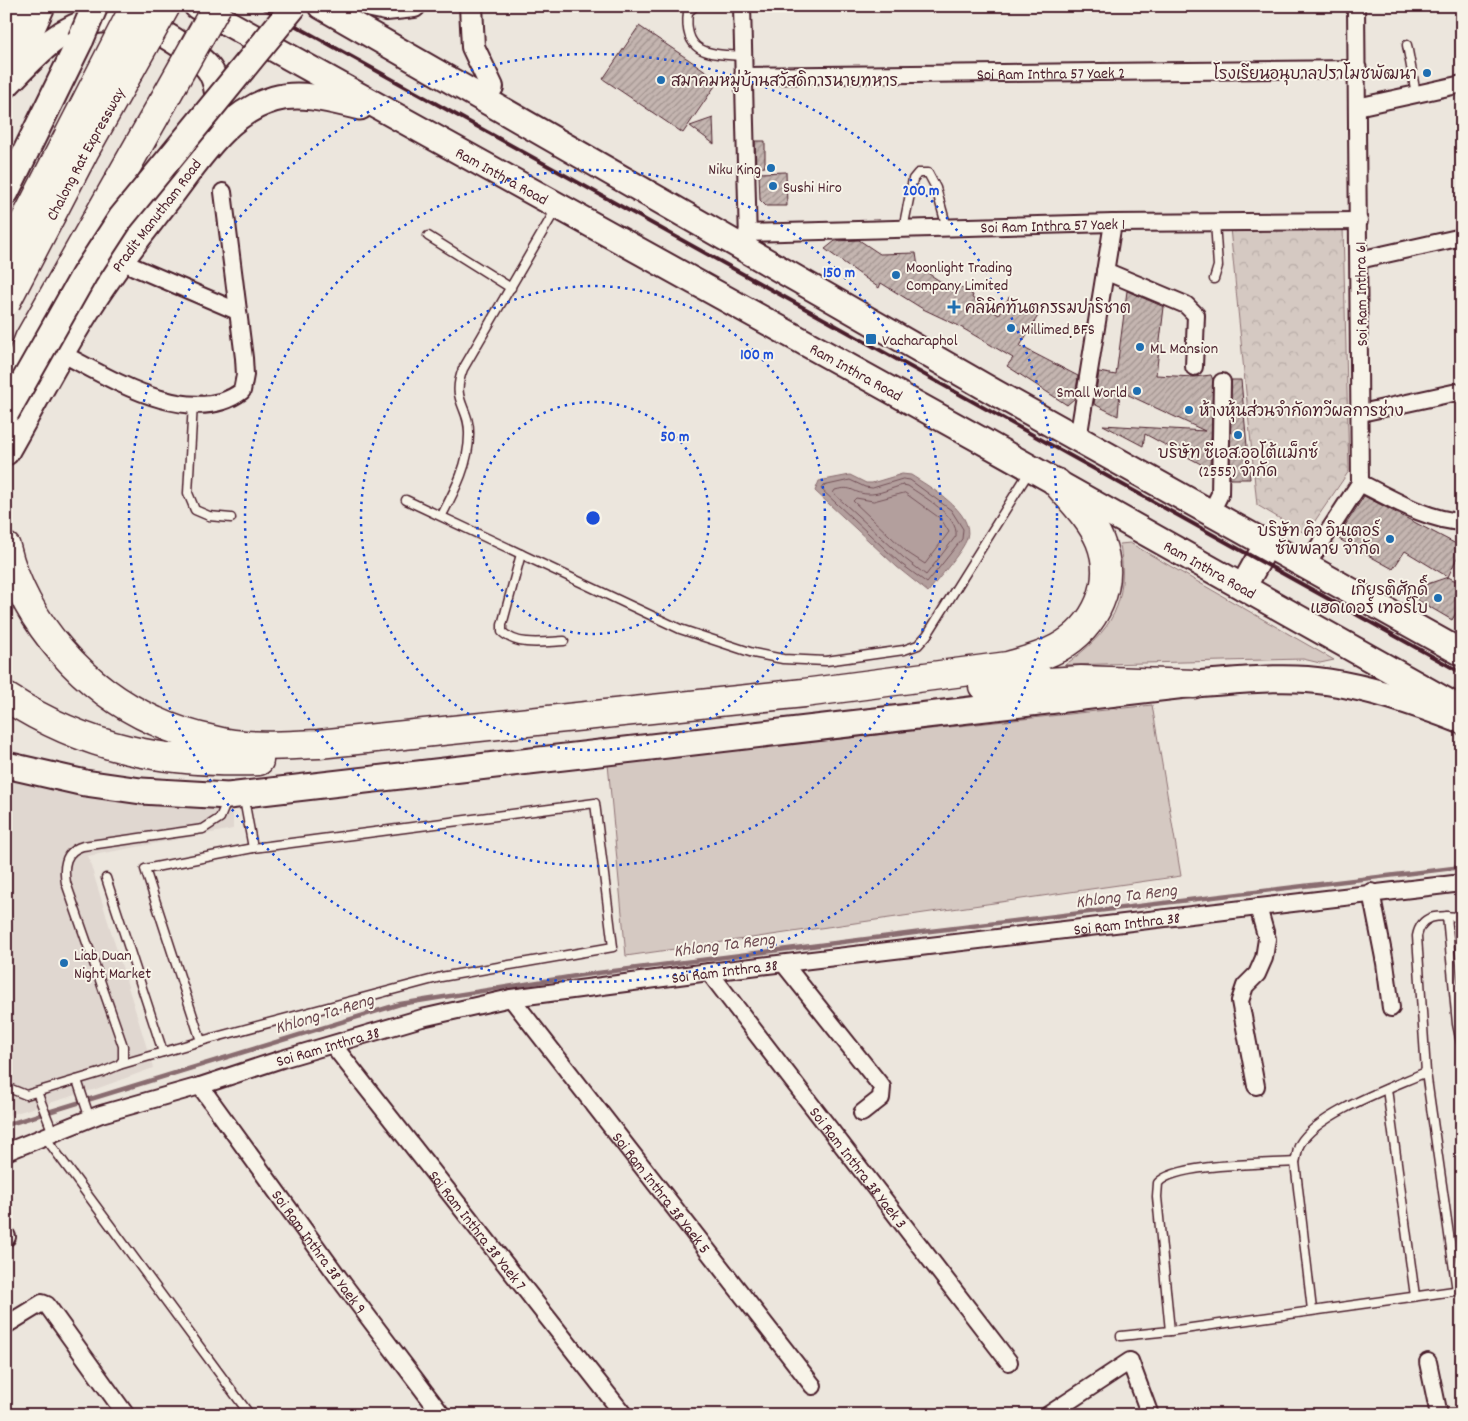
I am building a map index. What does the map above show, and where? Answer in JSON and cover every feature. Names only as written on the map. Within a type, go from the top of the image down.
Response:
[{"type":"highway","points":[[6,36],[21,6]]},
{"type":"highway","name":"Chalong Rat Expressway","points":[[6,258],[135,6]]},
{"type":"highway","name":"Chalong Rat Expressway","points":[[6,302],[84,152],[166,6]]},
{"type":"highway","points":[[6,398],[29,339],[217,6]]},
{"type":"highway","points":[[6,547],[22,592],[40,623],[86,675],[109,694],[155,721],[214,741],[262,745],[319,744],[804,693],[1008,666],[1035,659],[1059,647],[1078,633],[1093,617],[1102,599],[1107,580],[1105,558],[1100,541],[1091,525],[1057,483]]},
{"type":"highway","points":[[6,697],[36,716],[117,748],[170,759],[257,762],[740,727],[974,687],[1030,682],[1125,680],[1194,684]]},
{"type":"main road","points":[[6,84],[42,6]]},
{"type":"main road","points":[[6,192],[95,6]]},
{"type":"main road","name":"Ram Inthra Road","points":[[197,6],[1031,468],[1462,710]]},
{"type":"main road","points":[[6,413],[84,275],[121,218],[294,6]]},
{"type":"main road","points":[[322,6],[642,189],[748,242],[1078,439],[1462,653]]},
{"type":"main road","points":[[356,6],[562,131],[642,189]]},
{"type":"main road","points":[[372,6],[386,9],[414,6]]},
{"type":"main road","points":[[470,6],[473,47],[492,87]]},
{"type":"main road","points":[[6,84],[39,52],[66,31],[95,21],[136,22],[192,51],[211,72],[219,97],[213,141]]},
{"type":"main road","name":"Pradit Manutham Road","points":[[6,452],[61,353],[121,259],[213,141],[248,110],[276,98],[301,96],[386,112]]},
{"type":"main road","points":[[1243,586],[1267,544]]},
{"type":"main road","points":[[1194,684],[1255,680],[1327,681],[1398,698],[1462,721]]},
{"type":"main road","points":[[6,765],[85,783],[141,791],[236,796],[382,780],[740,727]]},
{"type":"street","points":[[742,6],[748,242]]},
{"type":"street","name":"Soi Ram Inthra 61","points":[[1356,6],[1361,413],[1360,483]]},
{"type":"street","name":"Soi Ram Inthra 57 Yaek 2","points":[[743,76],[1358,70]]},
{"type":"street","points":[[1357,107],[1462,84]]},
{"type":"street","points":[[61,353],[148,397],[207,404],[231,400],[242,391],[245,375],[244,358],[223,192]]},
{"type":"street","name":"Soi Ram Inthra 57 Yaek 1","points":[[748,242],[902,229],[1113,223],[1359,221]]},
{"type":"street","points":[[1078,439],[1113,223]]},
{"type":"street","points":[[1359,260],[1462,237]]},
{"type":"street","points":[[121,259],[134,267],[237,311]]},
{"type":"street","points":[[1105,271],[1186,305],[1196,315],[1194,367]]},
{"type":"street","points":[[1211,512],[1220,494],[1222,382]]},
{"type":"street","points":[[1361,413],[1462,391]]},
{"type":"street","points":[[1306,566],[1360,483],[1419,511],[1451,522],[1462,522]]},
{"type":"street","name":"Soi Ram Inthra 38","points":[[6,1152],[88,1113],[200,1086],[422,1018],[511,998],[709,972],[1371,892],[1462,883]]},
{"type":"street","points":[[1371,892],[1386,963],[1391,1008]]},
{"type":"street","points":[[1256,1086],[1240,1002],[1245,986],[1257,974],[1264,958],[1267,939],[1258,906]]},
{"type":"street","points":[[784,964],[882,1087],[881,1098],[862,1113]]},
{"type":"street","name":"Soi Ram Inthra 38 Yaek 3","points":[[709,972],[1009,1362]]},
{"type":"street","name":"Soi Ram Inthra 38 Yaek 5","points":[[511,998],[813,1386]]},
{"type":"street","name":"Soi Ram Inthra 38 Yaek 7","points":[[333,1045],[624,1415]]},
{"type":"street","name":"Soi Ram Inthra 38 Yaek 9","points":[[200,1086],[344,1285],[442,1415]]},
{"type":"street","points":[[6,1326],[36,1306],[42,1303],[47,1305],[120,1413]]},
{"type":"street","points":[[1048,1415],[1130,1361],[1150,1415]]},
{"type":"street","points":[[1428,1362],[1439,1415]]},
{"type":"lane","points":[[695,6],[688,12],[687,24],[691,42],[703,52],[744,56]]},
{"type":"lane","points":[[1407,45],[1416,94]]},
{"type":"lane","points":[[902,229],[913,178],[918,173],[928,173],[936,188],[947,228]]},
{"type":"lane","points":[[442,515],[458,483],[470,435],[466,415],[458,396],[458,381],[462,369],[557,207]]},
{"type":"lane","points":[[1214,279],[1218,266],[1215,222]]},
{"type":"lane","points":[[428,236],[511,288]]},
{"type":"lane","points":[[193,403],[188,493],[195,510],[208,516],[231,518]]},
{"type":"lane","points":[[406,500],[442,515],[680,629],[753,653],[784,659],[826,661],[904,650],[918,645],[927,634],[1031,468]]},
{"type":"lane","points":[[521,554],[502,624],[502,632],[511,640],[524,642],[564,641]]},
{"type":"lane","points":[[236,796],[253,848]]},
{"type":"lane","points":[[119,1065],[124,1056],[123,1046],[66,883],[64,873],[69,854],[75,848],[83,846],[204,829],[220,818],[236,796]]},
{"type":"lane","points":[[6,1087],[26,1095],[201,1041],[442,977],[613,947],[595,803],[253,848],[145,869],[201,1041]]},
{"type":"lane","points":[[106,878],[163,1052]]},
{"type":"lane","points":[[1447,916],[1457,1024],[1462,1047]]},
{"type":"lane","points":[[1121,1336],[1170,1332],[1312,1310],[1460,1291],[1426,1072],[1417,936],[1419,926],[1423,921],[1447,916],[1462,917]]},
{"type":"lane","points":[[1312,1310],[1296,1162],[1299,1145],[1320,1125],[1342,1110],[1426,1072]]},
{"type":"lane","points":[[77,1080],[88,1113]]},
{"type":"lane","points":[[1388,1089],[1415,1296]]},
{"type":"lane","points":[[37,1092],[48,1131],[250,1415]]},
{"type":"lane","points":[[1170,1332],[1156,1197],[1158,1183],[1171,1173],[1194,1169],[1296,1162]]},
{"type":"shaded area","name":"Liab Duan Night Market","points":[[6,777],[130,801],[233,811],[233,829],[88,856],[153,1068],[96,1089],[6,1116]]},
{"type":"green space","points":[[1343,227],[1349,471],[1306,534],[1257,505],[1230,228]]},
{"type":"green space","points":[[1130,543],[1334,660],[1320,663],[1303,659],[1065,665],[1095,640],[1114,614],[1122,583],[1120,544]]},
{"type":"green space","points":[[1152,705],[1181,876],[626,956],[608,764]]},
{"type":"water","points":[[902,474],[911,475],[948,501],[964,519],[968,528],[967,538],[961,550],[928,592],[897,567],[815,491],[819,481],[850,475],[866,483],[872,483]]},
{"type":"building","name":"สมาคมหมู่บ้านสวัสดิการนายทหาร","points":[[639,26],[719,80],[683,133],[603,79]]},
{"type":"building","name":"สมาคมหมู่บ้านสวัสดิการนายทหาร","points":[[713,118],[714,144],[690,126]]},
{"type":"building","points":[[755,141],[765,141],[765,167],[756,168]]},
{"type":"building","name":"Sushi Hiro","points":[[786,172],[787,206],[766,206],[760,200],[759,173]]},
{"type":"building","points":[[859,240],[880,254],[916,253],[918,267],[951,288],[954,283],[973,295],[972,298],[999,315],[1009,297],[1039,314],[1020,346],[1078,376],[1075,398],[1067,405],[1007,366],[1013,358],[957,325],[923,309],[881,283],[879,288],[825,249],[835,241]]},
{"type":"building","points":[[1127,291],[1164,307],[1156,375],[1194,377],[1211,375],[1213,380],[1210,469],[1145,434],[1143,446],[1103,425],[1205,431],[1120,391],[1118,416],[1094,404],[1099,372],[1116,375]]},
{"type":"building","name":"บริษัท ซีเอส.ออโต้แม็กซ์ (2555) จำกัด","points":[[1231,380],[1241,380],[1250,479],[1230,479]]},
{"type":"building","points":[[1364,496],[1462,547],[1448,577],[1405,551],[1393,569],[1337,538]]},
{"type":"building","name":"เกียรติศักดิ์ แฮดเดอร์ เทอร์โบ","points":[[1448,577],[1462,584],[1462,603],[1452,620],[1404,592]]},
{"type":"waterway","name":"Khlong Ta Reng","points":[[6,1125],[400,1004],[582,975],[1462,867]]},
{"type":"railway","points":[[260,6],[1462,673]]},
{"type":"place","name":"โรงเรียนอนุบาลปราโมชพัฒนา","points":[[1427,73]]},
{"type":"place","name":"สมาคมหมู่บ้านสวัสดิการนายทหาร","points":[[661,80]]},
{"type":"place","name":"Niku King","points":[[771,168]]},
{"type":"place","name":"Sushi Hiro","points":[[773,186]]},
{"type":"place","name":"Moonlight Trading Company Limited","points":[[896,275]]},
{"type":"place","name":"คลินิคทันตกรรมปาริชาต","points":[[954,307]]},
{"type":"place","name":"Millimed ฺBFS","points":[[1011,328]]},
{"type":"place","name":"Vacharaphol","points":[[871,339]]},
{"type":"place","name":"ML Mansion","points":[[1140,347]]},
{"type":"place","name":"Small World","points":[[1137,391]]},
{"type":"place","name":"ห้างหุ้นส่วนจำกัดทวีผลการช่าง","points":[[1189,410]]},
{"type":"place","name":"บริษัท ซีเอส.ออโต้แม็กซ์ (2555) จำกัด","points":[[1238,435]]},
{"type":"place","name":"บริษัท คิว อินเตอร์ ซัพพลาย จำกัด","points":[[1390,539]]},
{"type":"place","name":"เกียรติศักดิ์ แฮดเดอร์ เทอร์โบ","points":[[1438,598]]},
{"type":"place","name":"Liab Duan Night Market","points":[[64,963]]}]
